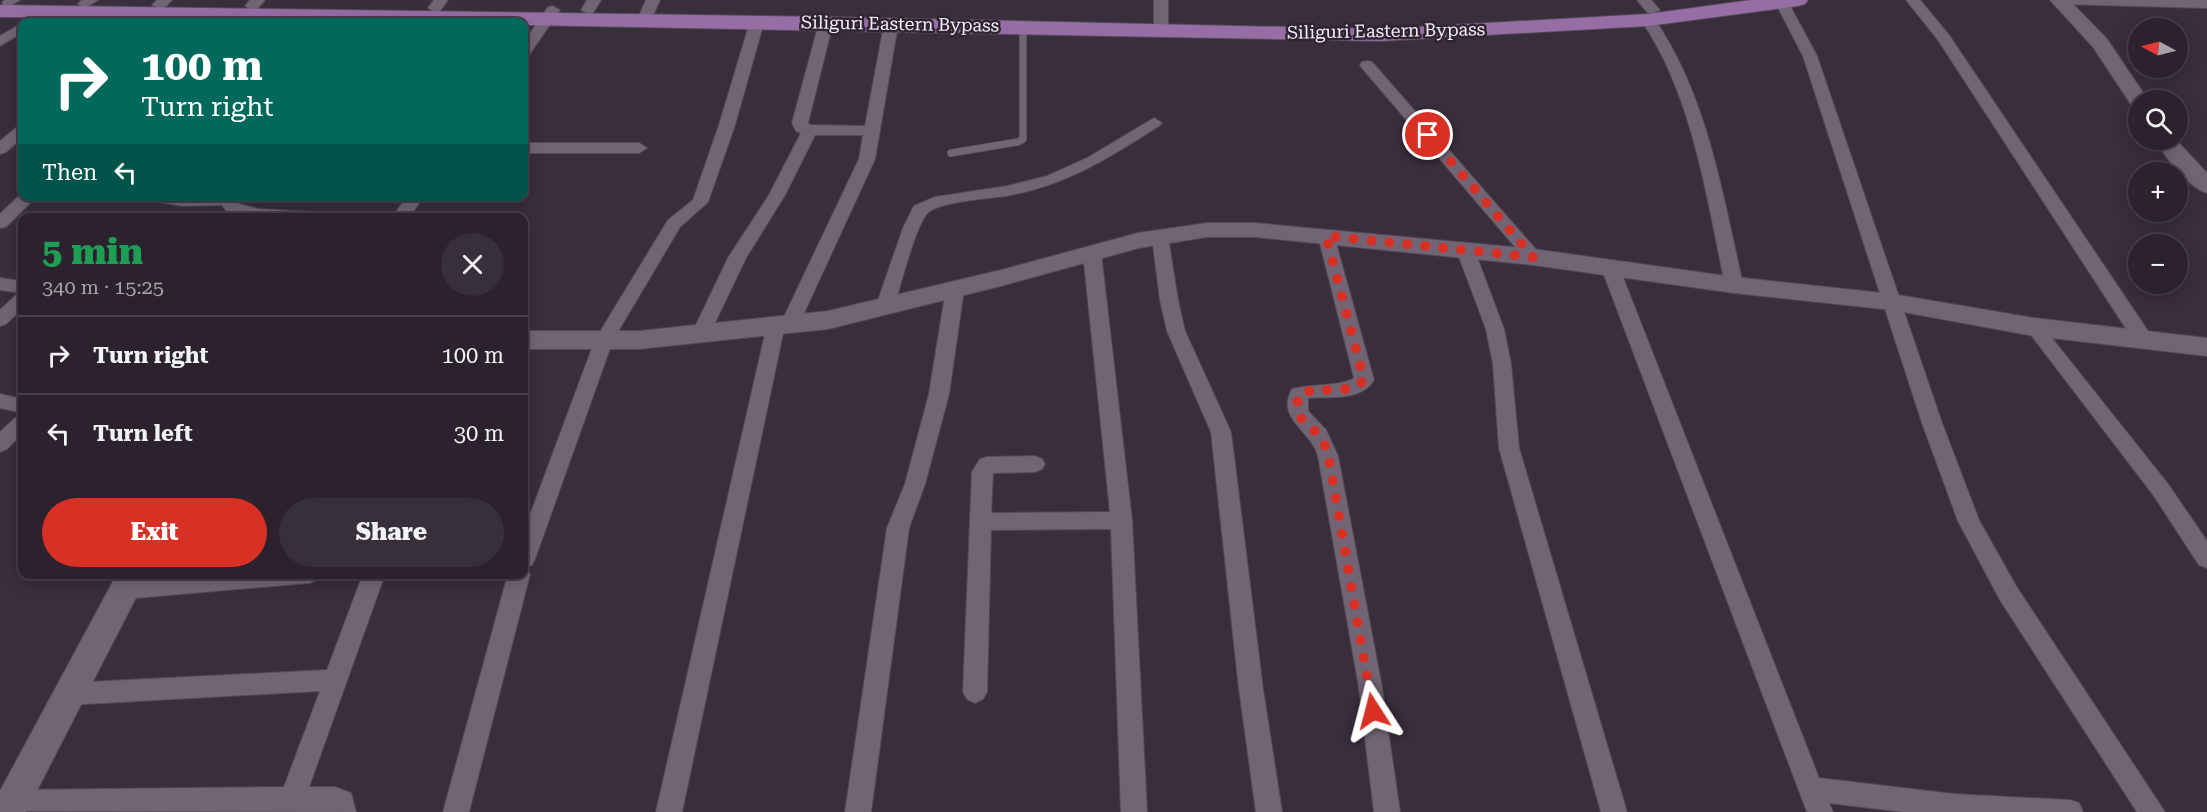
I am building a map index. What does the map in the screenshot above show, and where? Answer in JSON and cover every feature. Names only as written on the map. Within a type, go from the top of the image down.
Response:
[{"type":"main road","name":"Siliguri Eastern Bypass","points":[[452,18],[649,10],[1161,17],[1295,28],[1532,28],[1730,0]]},
{"type":"main road","name":"Siliguri Eastern Bypass","points":[[1648,10],[1790,1]]},
{"type":"main road","name":"Siliguri Eastern Bypass","points":[[6,4],[88,2],[152,10]]},
{"type":"main road","name":"Siliguri Eastern Bypass","points":[[6,4],[37,17],[152,10],[243,11],[438,4],[550,15],[591,5],[757,22],[891,25],[1023,27],[1161,17]]},
{"type":"main road","name":"Siliguri Eastern Bypass","points":[[243,11],[354,18]]},
{"type":"street","points":[[1912,0],[1944,38],[2143,339]]},
{"type":"street","points":[[2059,0],[2207,4]]},
{"type":"street","points":[[2059,0],[2100,43],[2131,90]]},
{"type":"street","points":[[1790,1],[1969,521],[2008,593],[2152,812]]},
{"type":"street","points":[[1648,10],[1678,67],[1693,108],[1734,285]]},
{"type":"street","points":[[528,46],[550,15]]},
{"type":"street","points":[[528,547],[604,340],[674,224],[700,202],[727,125],[757,22]]},
{"type":"street","points":[[826,23],[800,123],[801,128],[873,131]]},
{"type":"street","points":[[669,812],[783,325],[852,194],[867,159],[891,25]]},
{"type":"street","points":[[0,42],[18,30]]},
{"type":"street","points":[[1367,65],[1533,257]]},
{"type":"street","points":[[885,306],[911,228],[920,210],[935,202],[1007,191],[1052,180],[1093,161],[1154,123]]},
{"type":"street","points":[[702,333],[737,258],[777,195],[810,130]]},
{"type":"street","points":[[0,149],[18,133]]},
{"type":"street","points":[[528,148],[639,148]]},
{"type":"street","points":[[2173,150],[2207,186]]},
{"type":"street","points":[[0,223],[24,201]]},
{"type":"street","points":[[229,201],[233,208],[255,213]]},
{"type":"street","points":[[528,340],[639,340],[828,320],[1160,237],[1207,230],[1255,230],[1533,257],[1734,285],[1892,302],[2034,327],[2207,347]]},
{"type":"street","points":[[1326,236],[1364,380],[1359,386],[1350,389],[1307,390],[1299,394],[1296,404],[1306,426],[1324,442],[1330,465],[1368,680],[1387,812]]},
{"type":"street","points":[[1160,237],[1173,323],[1186,358],[1214,409],[1221,432],[1251,689],[1269,812]]},
{"type":"street","points":[[1465,249],[1495,328],[1502,364],[1509,448],[1614,812]]},
{"type":"street","points":[[1092,253],[1121,520],[1134,812]]},
{"type":"street","points":[[1610,267],[1815,800],[2070,812]]},
{"type":"street","points":[[0,284],[18,286]]},
{"type":"street","points":[[858,812],[898,528],[915,484],[939,394],[955,289]]},
{"type":"street","points":[[0,320],[18,303]]},
{"type":"street","points":[[2034,327],[2161,490],[2207,559]]},
{"type":"street","points":[[0,401],[18,405]]},
{"type":"street","points":[[0,444],[18,427]]},
{"type":"street","points":[[975,692],[984,467],[987,465],[1035,464]]},
{"type":"street","points":[[981,522],[1121,520]]},
{"type":"street","points":[[196,579],[129,582],[10,807],[335,799],[342,802],[343,812]]},
{"type":"street","points":[[292,800],[372,579]]},
{"type":"street","points":[[456,812],[518,579]]},
{"type":"street","points":[[68,694],[336,680]]},
{"type":"lane","points":[[951,153],[1023,139],[1023,27]]},
{"type":"route","points":[[1373,711],[1330,465],[1324,442],[1317,433],[1306,426],[1296,404],[1299,394],[1307,390],[1350,389],[1359,386],[1364,380],[1364,371],[1326,236],[1533,257],[1428,135]]}]
